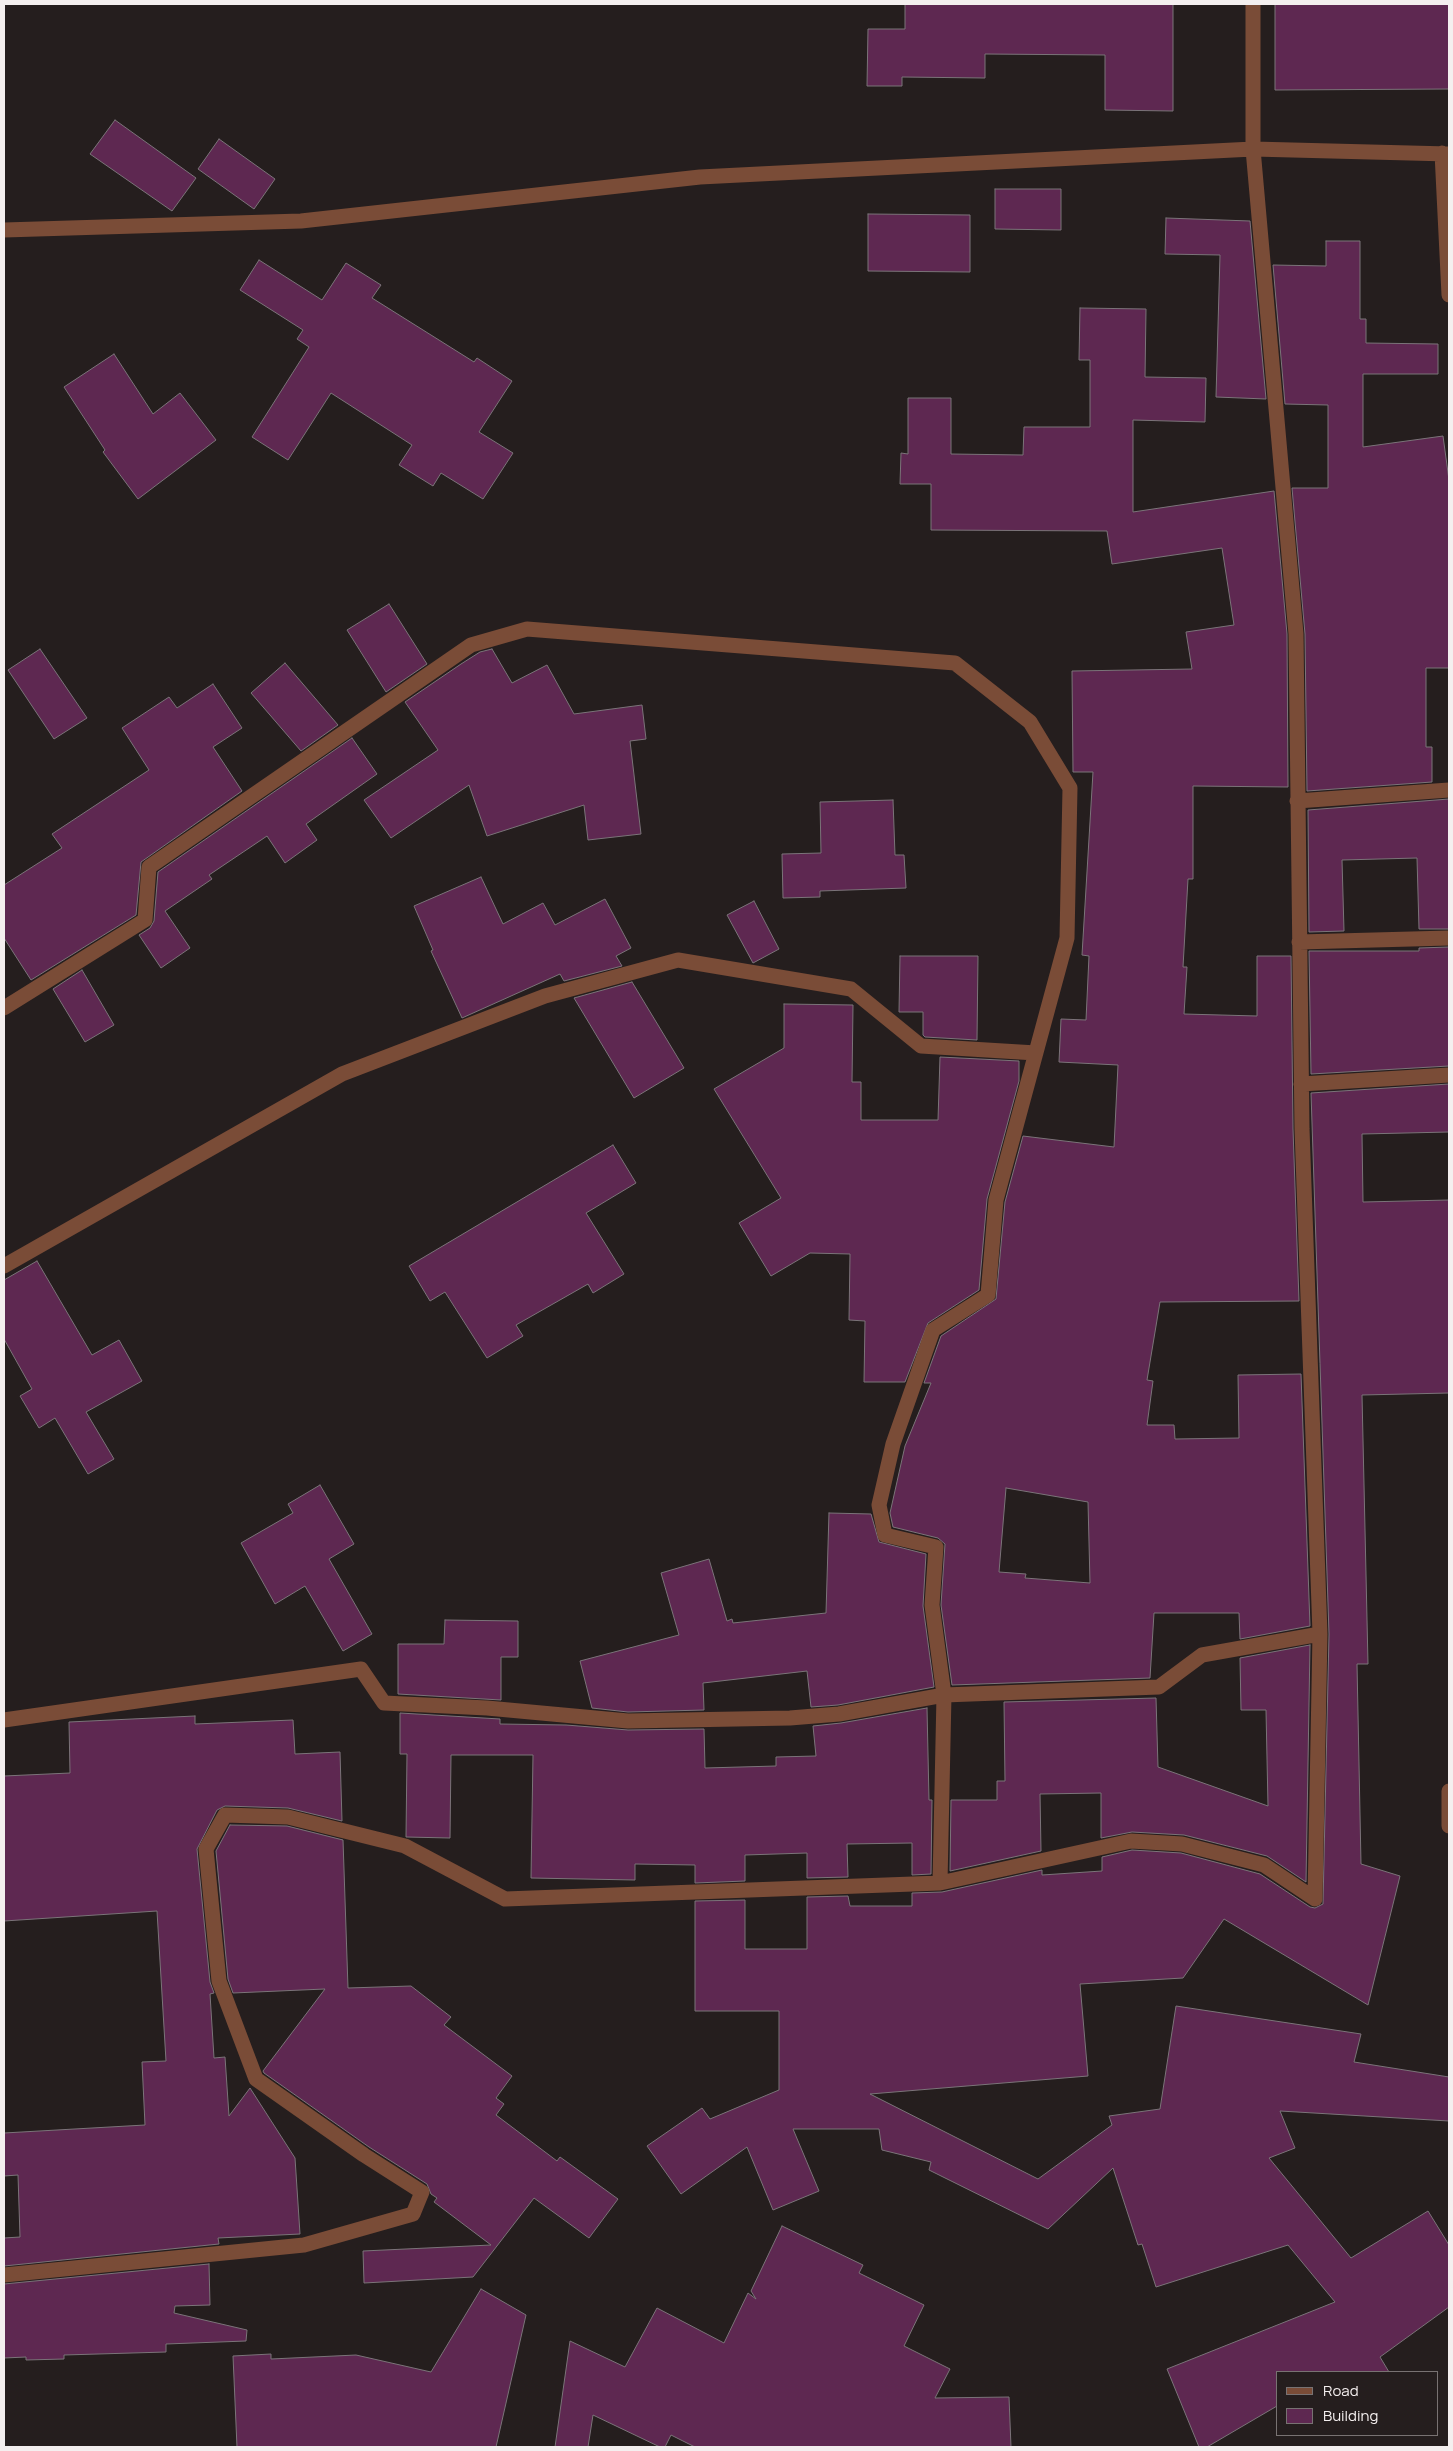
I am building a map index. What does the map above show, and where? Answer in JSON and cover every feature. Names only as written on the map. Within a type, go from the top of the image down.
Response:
[{"type":"street","points":[[4,2275],[304,2245],[413,2214],[422,2192],[364,2155],[256,2079],[219,1981],[206,1849],[225,1815],[288,1817],[405,1846],[505,1899],[940,1883],[1130,1841],[1182,1844],[1264,1865],[1315,1899],[1320,1634],[1301,1084],[1296,634],[1254,148],[1254,4]]},
{"type":"street","points":[[4,230],[301,221],[700,177],[1254,148],[1446,153],[1449,295]]},
{"type":"street","points":[[4,1008],[145,920],[149,867],[471,645],[527,628],[954,663],[1030,722],[1070,788],[1067,938],[996,1200],[988,1295],[933,1330],[893,1444],[879,1505],[885,1535],[936,1547],[932,1605],[944,1695],[940,1883]]},
{"type":"street","points":[[1298,801],[1449,790]]},
{"type":"street","points":[[1299,942],[1449,938]]},
{"type":"street","points":[[4,1266],[342,1074],[545,996],[678,960],[851,989],[921,1046],[1036,1053]]},
{"type":"street","points":[[1301,1084],[1449,1075]]},
{"type":"street","points":[[4,1720],[361,1669],[384,1703],[487,1708],[628,1721],[839,1714],[944,1695],[1159,1687],[1202,1655],[1320,1634]]},
{"type":"street","points":[[1449,1791],[1449,1826]]},
{"type":"building","points":[[905,4],[1173,4],[1173,111],[1105,110],[1105,55],[985,54],[985,78],[902,77],[902,86],[867,86],[868,29],[905,29]]},
{"type":"building","points":[[1275,4],[1449,4],[1449,89],[1275,90]]},
{"type":"building","points":[[115,120],[196,178],[172,211],[90,154]]},
{"type":"building","points":[[219,139],[275,179],[254,209],[198,169]]},
{"type":"building","points":[[995,189],[1061,189],[1061,230],[995,229]]},
{"type":"building","points":[[868,214],[970,215],[970,272],[868,271]]},
{"type":"building","points":[[1166,218],[1250,221],[1266,399],[1216,397],[1220,255],[1165,254]]},
{"type":"building","points":[[1326,241],[1360,241],[1360,319],[1366,319],[1366,343],[1438,344],[1438,374],[1363,374],[1363,447],[1443,436],[1449,480],[1449,668],[1426,668],[1426,747],[1432,747],[1432,782],[1307,791],[1305,634],[1292,488],[1328,488],[1328,405],[1285,404],[1273,265],[1326,266]]},
{"type":"building","points":[[259,260],[322,300],[346,263],[381,285],[372,298],[474,362],[477,358],[512,381],[479,432],[513,453],[483,499],[441,473],[433,486],[399,465],[412,445],[331,393],[288,460],[252,437],[309,347],[297,339],[303,330],[240,290]]},
{"type":"building","points":[[1080,308],[1146,309],[1145,377],[1206,378],[1205,422],[1133,420],[1133,512],[1274,491],[1287,634],[1288,787],[1193,786],[1193,879],[1188,879],[1183,967],[1187,967],[1184,1014],[1257,1016],[1257,956],[1291,956],[1293,1129],[1299,1301],[1160,1302],[1147,1380],[1153,1381],[1147,1425],[1174,1425],[1175,1439],[1239,1438],[1238,1375],[1301,1374],[1310,1626],[1240,1639],[1239,1613],[1154,1613],[1150,1678],[952,1685],[941,1605],[945,1544],[938,1538],[893,1527],[890,1513],[905,1446],[931,1383],[924,1383],[941,1336],[996,1299],[1005,1202],[1023,1136],[1114,1147],[1118,1065],[1059,1062],[1061,1019],[1086,1020],[1089,956],[1082,955],[1093,772],[1073,772],[1072,671],[1192,669],[1186,632],[1234,625],[1222,548],[1112,564],[1107,531],[931,530],[931,484],[900,484],[901,453],[908,454],[908,398],[951,398],[951,454],[1023,455],[1024,427],[1090,427],[1090,360],[1079,360]],"holes":[[[1006,1488],[1088,1502],[1090,1583],[1025,1578],[1026,1574],[999,1572]]]},
{"type":"building","points":[[114,354],[153,414],[180,393],[216,440],[138,499],[103,452],[105,450],[64,387]]},
{"type":"building","points":[[389,604],[427,664],[386,692],[347,630]]},
{"type":"building","points":[[40,649],[87,718],[54,739],[8,670]]},
{"type":"building","points":[[492,649],[512,683],[547,665],[574,714],[642,705],[646,739],[630,741],[641,834],[588,840],[584,805],[487,836],[469,785],[391,838],[364,800],[438,750],[405,702],[480,652]]},
{"type":"building","points":[[285,663],[338,725],[301,751],[251,693]]},
{"type":"building","points":[[213,684],[242,728],[213,747],[242,791],[141,862],[136,915],[31,980],[4,938],[4,885],[62,848],[52,834],[149,770],[122,728],[169,697],[177,708]]},
{"type":"building","points":[[352,738],[377,774],[306,824],[317,840],[285,863],[267,836],[209,875],[212,879],[165,911],[190,948],[161,968],[139,935],[150,928],[154,921],[158,872]]},
{"type":"building","points":[[1449,799],[1449,929],[1419,929],[1417,858],[1342,860],[1344,931],[1309,932],[1308,810]]},
{"type":"building","points":[[893,800],[895,855],[904,855],[906,888],[820,891],[820,897],[783,898],[782,854],[821,853],[820,802]]},
{"type":"building","points":[[481,877],[503,924],[543,903],[555,925],[605,899],[631,948],[616,956],[622,966],[564,981],[560,974],[462,1018],[431,951],[433,950],[414,906]]},
{"type":"building","points":[[754,901],[779,949],[753,963],[727,915]]},
{"type":"building","points":[[1449,947],[1449,1066],[1311,1074],[1309,951],[1419,951],[1419,948]]},
{"type":"building","points":[[900,956],[978,956],[977,1040],[925,1037],[923,1035],[923,1012],[899,1012]]},
{"type":"building","points":[[82,970],[114,1025],[85,1042],[53,989]]},
{"type":"building","points":[[632,982],[684,1068],[634,1098],[574,998]]},
{"type":"building","points":[[784,1004],[853,1005],[852,1082],[861,1082],[861,1120],[938,1120],[940,1057],[1019,1061],[1019,1081],[987,1199],[979,1290],[928,1323],[905,1382],[864,1382],[865,1321],[849,1320],[850,1254],[810,1253],[771,1276],[739,1223],[781,1198],[714,1089],[784,1048]]},
{"type":"building","points":[[1449,1084],[1449,1132],[1362,1134],[1363,1202],[1449,1200],[1449,1393],[1362,1395],[1368,1664],[1357,1664],[1361,1864],[1400,1876],[1368,2005],[1224,1919],[1183,1978],[1080,1984],[1088,2076],[870,2094],[1038,2179],[1112,2125],[1109,2116],[1160,2109],[1176,2006],[1361,2034],[1354,2062],[1449,2077],[1449,2121],[1280,2111],[1295,2148],[1269,2158],[1351,2258],[1428,2211],[1449,2245],[1449,2307],[1380,2357],[1388,2371],[1276,2371],[1276,2407],[1207,2447],[1199,2447],[1167,2369],[1335,2302],[1288,2245],[1156,2287],[1142,2244],[1138,2245],[1113,2168],[1048,2229],[929,2170],[931,2162],[882,2150],[879,2129],[793,2129],[819,2191],[773,2210],[747,2147],[681,2194],[647,2146],[702,2108],[710,2119],[779,2090],[779,2011],[695,2011],[695,1901],[745,1900],[745,1949],[807,1949],[807,1897],[848,1896],[850,1906],[912,1906],[912,1893],[942,1892],[1042,1870],[1042,1875],[1102,1871],[1102,1857],[1132,1850],[1181,1853],[1260,1874],[1310,1907],[1315,1908],[1323,1904],[1329,1634],[1311,1093]]},
{"type":"building","points":[[613,1145],[636,1183],[586,1213],[624,1274],[593,1293],[588,1284],[516,1325],[523,1336],[487,1358],[445,1292],[430,1301],[409,1266]]},
{"type":"building","points":[[37,1261],[92,1355],[119,1340],[142,1381],[86,1412],[114,1459],[88,1474],[55,1418],[39,1428],[20,1396],[32,1389],[4,1339],[4,1280]]},
{"type":"building","points":[[320,1485],[354,1544],[329,1559],[372,1634],[343,1651],[305,1586],[275,1604],[241,1543],[293,1513],[288,1504]]},
{"type":"building","points":[[829,1513],[871,1514],[879,1542],[926,1554],[923,1606],[934,1687],[838,1705],[811,1707],[807,1671],[703,1683],[704,1710],[628,1712],[592,1708],[580,1661],[679,1635],[661,1573],[709,1559],[727,1621],[732,1619],[733,1623],[826,1613]]},
{"type":"building","points":[[445,1620],[518,1621],[518,1657],[501,1657],[501,1700],[398,1694],[398,1644],[444,1644]]},
{"type":"building","points":[[1310,1645],[1306,1882],[1267,1856],[1184,1835],[1132,1832],[1101,1838],[1101,1793],[1040,1794],[1041,1851],[950,1871],[951,1800],[997,1800],[997,1781],[1005,1781],[1004,1702],[1156,1698],[1158,1767],[1268,1806],[1266,1710],[1241,1710],[1240,1658]]},
{"type":"building","points":[[927,1708],[929,1800],[932,1800],[931,1874],[912,1875],[912,1843],[847,1844],[848,1877],[807,1878],[807,1853],[745,1855],[745,1881],[695,1883],[695,1865],[635,1864],[635,1880],[531,1878],[533,1755],[451,1755],[450,1838],[406,1837],[407,1754],[400,1754],[400,1713],[500,1719],[500,1724],[566,1725],[628,1730],[704,1729],[705,1768],[776,1766],[776,1757],[816,1756],[813,1726]]},
{"type":"building","points":[[195,1716],[195,1724],[293,1720],[295,1754],[340,1752],[342,1821],[288,1808],[225,1806],[217,1810],[197,1849],[210,1982],[214,1993],[210,1994],[214,2058],[225,2057],[229,2116],[250,2088],[295,2158],[300,2234],[218,2238],[219,2244],[4,2266],[4,2238],[20,2237],[18,2175],[4,2176],[4,2133],[145,2125],[142,2062],[166,2061],[157,1911],[4,1921],[4,1776],[70,1773],[69,1722]]},
{"type":"building","points":[[230,1825],[287,1826],[343,1840],[348,1988],[411,1986],[451,2017],[444,2025],[512,2076],[496,2098],[504,2104],[496,2115],[557,2161],[560,2157],[618,2199],[589,2238],[534,2198],[473,2277],[364,2283],[363,2251],[491,2245],[434,2202],[437,2198],[431,2194],[427,2184],[369,2147],[264,2073],[263,2071],[325,1989],[233,1993],[228,1979],[216,1851]]},
{"type":"building","points":[[782,2226],[863,2265],[859,2273],[924,2305],[904,2346],[950,2369],[935,2398],[1009,2397],[1011,2447],[695,2447],[671,2435],[665,2447],[660,2447],[593,2415],[588,2447],[555,2447],[570,2341],[625,2367],[657,2308],[724,2343],[748,2293],[756,2299],[751,2291]]},
{"type":"building","points":[[209,2264],[210,2305],[175,2306],[174,2313],[247,2330],[246,2341],[166,2344],[166,2352],[64,2355],[64,2359],[26,2360],[26,2357],[4,2358],[4,2284]]},
{"type":"building","points":[[481,2289],[526,2315],[496,2447],[237,2447],[233,2356],[271,2354],[271,2359],[356,2355],[431,2372]]}]
